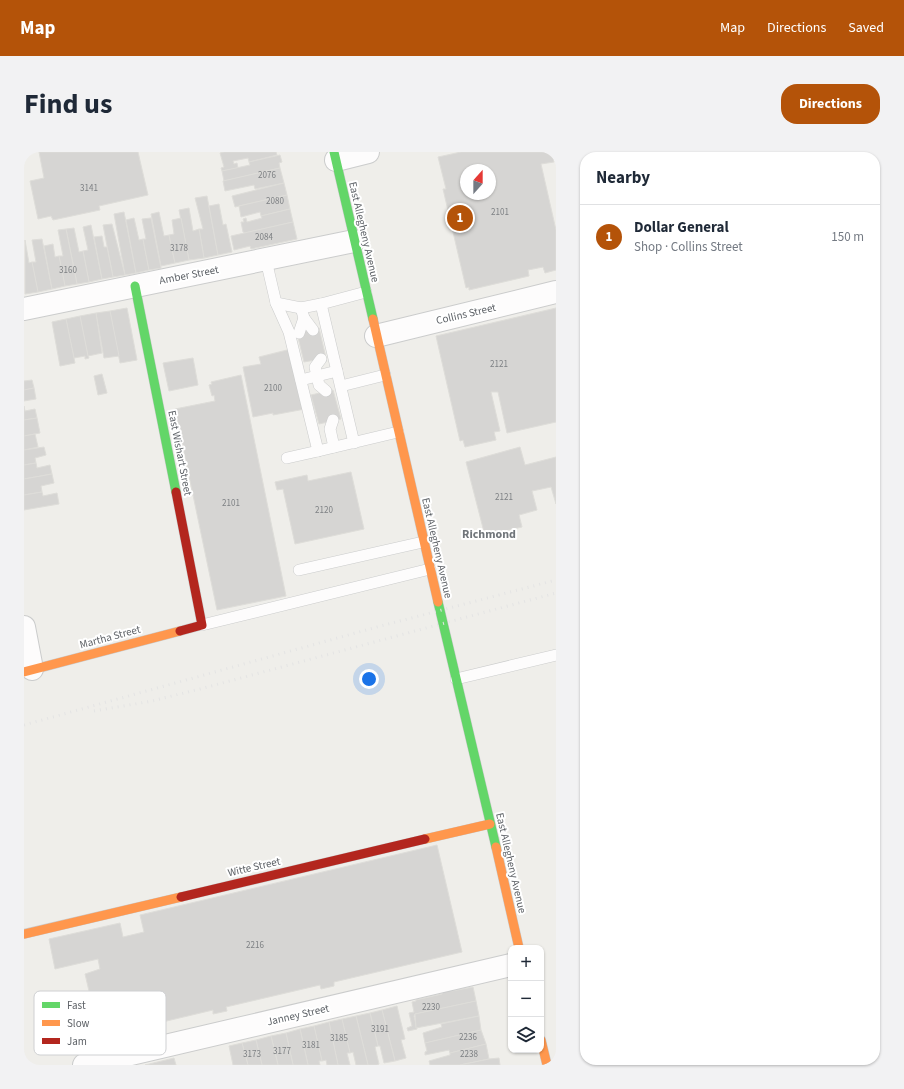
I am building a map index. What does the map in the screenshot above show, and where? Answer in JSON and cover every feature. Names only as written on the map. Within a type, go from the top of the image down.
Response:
[{"type":"street","points":[[335,156],[368,152]]},
{"type":"street","name":"East Allegheny Avenue","points":[[335,156],[518,945]]},
{"type":"street","name":"Amber Street","points":[[24,309],[354,241]]},
{"type":"street","name":"East Wishart Street","points":[[135,286],[202,625]]},
{"type":"street","name":"Collins Street","points":[[376,336],[556,292]]},
{"type":"street","name":"Martha Street","points":[[28,671],[202,625]]},
{"type":"street","points":[[24,628],[28,671]]},
{"type":"street","name":"Witte Street","points":[[24,934],[490,824]]},
{"type":"street","name":"Janney Street","points":[[166,1046],[508,966]]},
{"type":"street","points":[[544,1052],[547,1065]]},
{"type":"street","name":"Janney Street","points":[[84,1065],[127,1055]]},
{"type":"lane","points":[[266,260],[276,303],[289,332],[318,451]]},
{"type":"lane","points":[[302,313],[320,304],[366,292]]},
{"type":"lane","points":[[276,303],[302,313],[313,330]]},
{"type":"lane","points":[[320,304],[354,443]]},
{"type":"lane","points":[[299,333],[302,313]]},
{"type":"lane","points":[[301,380],[337,371]]},
{"type":"lane","points":[[340,386],[385,375]]},
{"type":"lane","points":[[328,424],[334,447]]},
{"type":"lane","points":[[287,458],[398,432]]},
{"type":"lane","points":[[299,570],[424,542]]},
{"type":"lane","points":[[202,625],[430,569]]},
{"type":"lane","points":[[456,679],[556,655]]},
{"type":"building","points":[[39,152],[138,152],[148,195],[99,206],[100,210],[53,220],[51,216],[38,219],[30,181],[44,178]]},
{"type":"building","points":[[276,152],[277,155],[249,162],[248,158],[233,161],[234,164],[237,163],[238,168],[222,171],[221,168],[224,167],[220,153]]},
{"type":"building","points":[[461,152],[552,152],[554,162],[541,164],[556,230],[556,270],[545,273],[543,267],[528,270],[529,276],[469,290],[469,287],[466,288],[443,189],[446,189],[438,157]]},
{"type":"building","points":[[280,155],[282,162],[279,163],[280,168],[224,181],[222,171],[250,165],[249,162]]},
{"type":"building","points":[[280,168],[284,183],[255,189],[254,185],[225,191],[223,181]]},
{"type":"building","points":[[284,183],[287,195],[235,207],[232,196]]},
{"type":"building","points":[[287,195],[290,209],[261,216],[260,212],[241,217],[239,206]]},
{"type":"building","points":[[207,196],[218,255],[204,258],[199,229],[203,229],[195,198]]},
{"type":"building","points":[[219,204],[223,225],[226,224],[232,252],[218,255],[209,206]]},
{"type":"building","points":[[189,208],[193,231],[199,229],[204,258],[189,260],[179,210]]},
{"type":"building","points":[[290,209],[293,222],[245,233],[243,232],[241,222],[244,222],[243,219],[246,218],[247,222],[262,218],[261,216]]},
{"type":"building","points":[[124,212],[136,273],[125,275],[114,214]]},
{"type":"building","points":[[159,212],[164,236],[169,235],[175,263],[161,266],[151,214]]},
{"type":"building","points":[[134,218],[139,240],[143,239],[149,270],[136,273],[126,220]]},
{"type":"building","points":[[151,218],[161,268],[149,270],[143,239],[146,239],[142,219]]},
{"type":"building","points":[[181,218],[189,260],[175,263],[169,235],[174,234],[172,220]]},
{"type":"building","points":[[293,222],[297,239],[251,249],[250,246],[234,250],[231,236]]},
{"type":"building","points":[[112,224],[125,275],[113,277],[103,225]]},
{"type":"building","points":[[91,225],[102,279],[89,282],[83,251],[88,250],[83,227]]},
{"type":"building","points":[[74,228],[79,252],[83,251],[89,282],[77,284],[66,229]]},
{"type":"building","points":[[66,229],[77,284],[65,286],[59,256],[63,256],[58,230]]},
{"type":"building","points":[[102,236],[104,247],[107,247],[113,277],[102,279],[94,237]]},
{"type":"building","points":[[42,239],[52,289],[38,292],[32,262],[36,262],[32,240]]},
{"type":"building","points":[[25,240],[29,263],[32,262],[38,292],[25,294]]},
{"type":"building","points":[[53,244],[55,257],[59,256],[65,286],[52,289],[44,246]]},
{"type":"building","points":[[127,308],[137,360],[120,363],[110,311]]},
{"type":"building","points":[[556,308],[556,422],[507,433],[498,392],[491,392],[500,431],[494,432],[496,440],[465,447],[463,440],[460,441],[436,336]]},
{"type":"building","points":[[110,311],[119,356],[104,358],[96,313]]},
{"type":"building","points":[[96,313],[102,353],[88,356],[80,316]]},
{"type":"building","points":[[80,316],[89,358],[85,359],[85,356],[74,358],[66,319]]},
{"type":"building","points":[[66,319],[75,363],[60,366],[52,322]]},
{"type":"building","points":[[319,328],[326,358],[304,362],[297,333]]},
{"type":"building","points":[[291,349],[305,409],[253,417],[243,367],[261,364],[259,357]]},
{"type":"building","points":[[193,358],[198,385],[169,391],[163,363]]},
{"type":"building","points":[[102,374],[107,393],[98,395],[94,376]]},
{"type":"building","points":[[241,375],[286,596],[217,610],[175,409],[215,401],[209,385],[212,384],[211,382]]},
{"type":"building","points":[[32,380],[34,388],[24,390],[24,381]]},
{"type":"building","points":[[34,388],[36,399],[24,401],[24,390]]},
{"type":"building","points":[[333,390],[341,419],[319,424],[311,395]]},
{"type":"building","points":[[24,406],[25,411],[35,409],[37,418],[24,420]]},
{"type":"building","points":[[37,418],[40,433],[24,436],[24,420]]},
{"type":"building","points":[[35,434],[38,447],[24,450],[24,436]]},
{"type":"building","points":[[44,447],[46,455],[35,458],[36,463],[24,465],[24,450]]},
{"type":"building","points":[[520,447],[525,465],[556,457],[556,504],[551,487],[532,491],[537,510],[519,515],[522,527],[485,536],[466,462]]},
{"type":"building","points":[[36,463],[37,468],[50,465],[52,474],[24,479],[24,465]]},
{"type":"building","points":[[351,472],[364,529],[295,544],[283,489],[277,490],[275,482],[307,475],[308,481]]},
{"type":"building","points":[[52,474],[54,483],[41,486],[42,492],[24,495],[24,479]]},
{"type":"building","points":[[42,492],[43,496],[57,493],[59,504],[24,510],[24,495]]},
{"type":"building","points":[[437,845],[462,952],[334,982],[334,986],[321,989],[320,985],[226,1007],[227,1011],[213,1014],[213,1010],[166,1021],[166,991],[89,991],[85,974],[100,969],[98,959],[55,969],[49,939],[120,923],[123,937],[144,932],[140,915]]},
{"type":"building","points":[[473,987],[476,1001],[415,1014],[414,1016],[417,1029],[408,1031],[407,1028],[412,1026],[409,1013],[414,1012],[412,1002],[442,994],[444,990],[448,989],[452,991]]},
{"type":"building","points":[[476,1001],[479,1016],[416,1028],[415,1014]]},
{"type":"building","points":[[397,1006],[405,1039],[401,1040],[406,1058],[395,1061],[382,1010]]},
{"type":"building","points":[[382,1010],[395,1061],[384,1063],[370,1013]]},
{"type":"building","points":[[370,1013],[378,1046],[375,1047],[379,1064],[377,1065],[368,1065],[356,1016]]},
{"type":"building","points":[[356,1016],[368,1065],[356,1065],[353,1052],[350,1053],[342,1019]]},
{"type":"building","points":[[479,1016],[481,1030],[425,1043],[423,1033],[442,1027],[441,1024]]},
{"type":"building","points":[[342,1019],[350,1053],[347,1053],[350,1065],[338,1065],[329,1022]]},
{"type":"building","points":[[329,1022],[338,1065],[327,1065],[326,1060],[322,1061],[314,1026]]},
{"type":"building","points":[[314,1026],[322,1061],[319,1061],[320,1065],[308,1065],[300,1029]]},
{"type":"building","points":[[300,1029],[308,1065],[293,1065],[286,1033]]},
{"type":"building","points":[[481,1030],[486,1044],[450,1053],[449,1050],[425,1055],[425,1052],[427,1051],[425,1043]]},
{"type":"building","points":[[286,1033],[293,1065],[278,1065],[271,1036]]},
{"type":"building","points":[[271,1036],[278,1065],[262,1065],[256,1040]]},
{"type":"building","points":[[256,1040],[262,1065],[248,1065],[242,1043]]},
{"type":"building","points":[[242,1043],[248,1065],[233,1065],[229,1046]]},
{"type":"building","points":[[486,1044],[489,1059],[460,1065],[430,1065],[429,1061],[450,1055],[450,1053]]},
{"type":"building","points":[[174,1058],[176,1065],[145,1065]]},
{"type":"building","points":[[499,1058],[500,1065],[460,1065],[489,1059]]},
{"type":"railway","points":[[24,725],[377,627],[556,580]]},
{"type":"railway","points":[[94,711],[152,701],[200,689],[556,593]]},
{"type":"traffic: fast","points":[[334,152],[373,319]]},
{"type":"traffic: fast","points":[[135,286],[176,492]]},
{"type":"traffic: fast","points":[[438,602],[496,847]]},
{"type":"traffic: slow","points":[[373,319],[438,602]]},
{"type":"traffic: slow","points":[[24,672],[180,631]]},
{"type":"traffic: slow","points":[[425,839],[490,824]]},
{"type":"traffic: slow","points":[[496,847],[518,945]]},
{"type":"traffic: slow","points":[[24,934],[181,897]]},
{"type":"traffic: slow","points":[[544,1052],[547,1065]]},
{"type":"traffic: jam","points":[[176,492],[202,625],[180,631]]},
{"type":"traffic: jam","points":[[181,897],[425,839]]},
{"type":"place","name":"Dollar General","points":[[460,218]]},
{"type":"district","name":"Richmond","points":[[489,534]]}]
